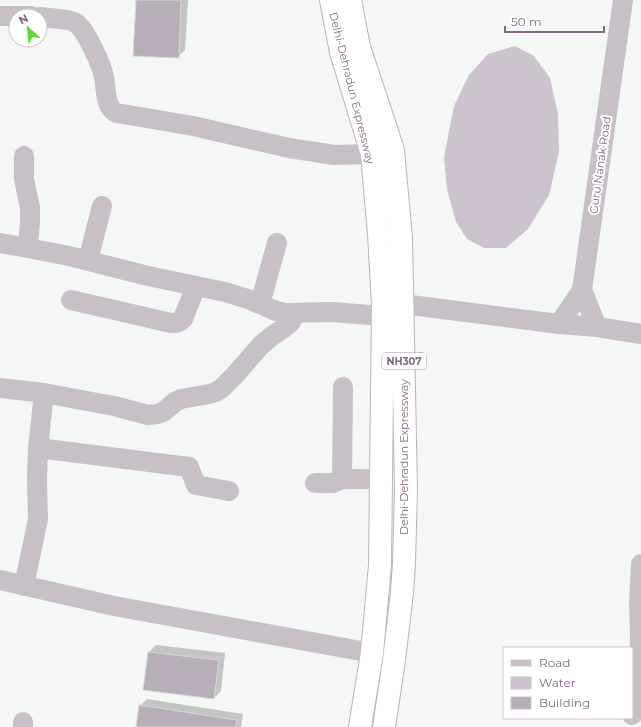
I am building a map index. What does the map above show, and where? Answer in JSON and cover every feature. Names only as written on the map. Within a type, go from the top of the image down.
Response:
[{"type":"highway","name":"Delhi-Dehradun Expressway","points":[[331,0],[341,52],[372,154],[379,234],[383,316],[380,565],[372,653],[360,727]]},
{"type":"highway","name":"Delhi-Dehradun Expressway","points":[[350,0],[359,47],[393,150],[401,238],[406,490],[404,563],[394,660],[384,727]]},
{"type":"street","name":"Guru Nanak Road","points":[[582,290],[623,0]]},
{"type":"street","points":[[48,18],[76,23],[80,28],[96,55],[104,76],[110,108],[117,113],[193,126],[289,148],[334,155],[372,154]]},
{"type":"street","points":[[24,156],[24,180],[30,208],[28,248]]},
{"type":"street","points":[[88,260],[102,206]]},
{"type":"street","points":[[0,243],[88,260],[148,276],[225,292],[276,311],[286,313],[331,312],[383,316]]},
{"type":"street","points":[[260,304],[277,244]]},
{"type":"street","points":[[71,300],[176,323],[183,319],[196,286]]},
{"type":"street","points":[[560,324],[582,290]]},
{"type":"street","points":[[582,290],[597,327]]},
{"type":"street","points":[[403,304],[560,324],[597,327],[641,334]]},
{"type":"street","points":[[0,388],[44,393],[114,406],[148,415],[157,414],[163,412],[180,399],[209,394],[222,388],[261,346],[291,322],[295,313]]},
{"type":"street","points":[[342,387],[342,479]]},
{"type":"street","points":[[24,586],[38,519],[36,480],[44,393]]},
{"type":"street","points":[[38,448],[189,467],[196,485],[229,491]]},
{"type":"street","points":[[315,483],[333,483],[342,479],[381,479]]},
{"type":"street","points":[[633,712],[640,687],[639,603],[641,564]]},
{"type":"street","points":[[0,580],[114,606],[372,653]]},
{"type":"water","points":[[515,46],[534,56],[550,78],[558,114],[559,152],[549,195],[528,229],[506,248],[484,248],[467,239],[456,222],[447,189],[444,157],[454,106],[469,75],[488,54]]},
{"type":"building","points":[[136,0],[181,0],[179,58],[133,56]]},
{"type":"building","points":[[148,652],[219,660],[214,699],[143,690]]},
{"type":"building","points":[[139,705],[237,720],[236,727],[136,727]]}]
